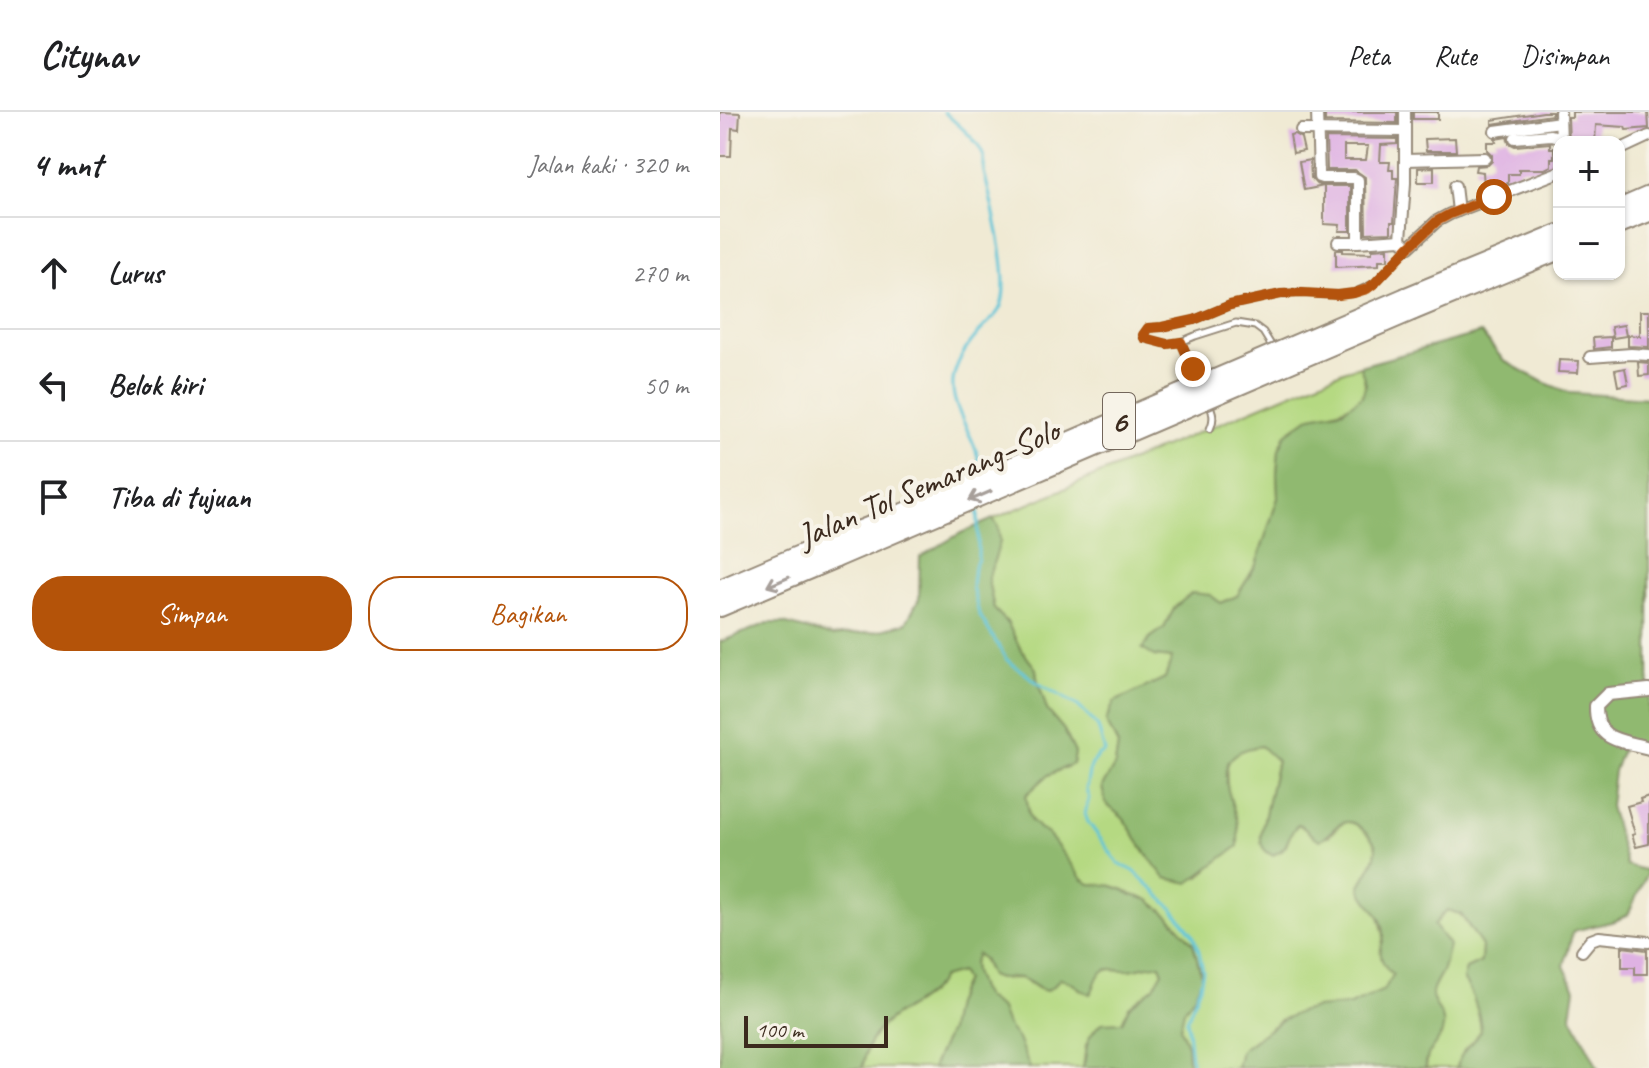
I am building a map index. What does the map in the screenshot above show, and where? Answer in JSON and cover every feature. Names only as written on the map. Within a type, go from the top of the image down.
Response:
[{"type":"highway","points":[[1621,208],[1649,196]]},
{"type":"highway","points":[[1625,222],[1649,212]]},
{"type":"highway","name":"Jalan Tol Semarang–Solo","points":[[720,607],[833,550],[1409,304],[1553,237]]},
{"type":"highway","name":"Jalan Tol Semarang–Solo","points":[[1409,304],[1553,252]]},
{"type":"highway","name":"Jalan Tol Semarang–Solo","points":[[720,589],[833,550]]},
{"type":"street","points":[[1317,112],[1320,178],[1358,180],[1358,242]]},
{"type":"street","points":[[1405,112],[1405,243]]},
{"type":"street","points":[[1495,131],[1560,117]]},
{"type":"street","points":[[1301,130],[1404,131]]},
{"type":"street","points":[[1515,138],[1553,136]]},
{"type":"street","points":[[1625,147],[1649,136]]},
{"type":"street","points":[[1405,160],[1485,158]]},
{"type":"street","points":[[1338,242],[1405,243],[1458,211],[1553,174]]},
{"type":"street","points":[[1455,186],[1458,211]]},
{"type":"street","points":[[1590,357],[1649,355]]},
{"type":"street","points":[[1649,690],[1608,694],[1596,706],[1596,721],[1607,736],[1649,748]]},
{"type":"street","points":[[1582,951],[1591,940],[1599,937],[1649,942]]},
{"type":"lane","points":[[1271,345],[1255,326],[1236,323],[1167,344],[1144,338],[1143,335],[1148,328],[1194,320],[1230,305],[1268,297],[1302,293],[1338,295],[1367,289],[1405,243]]},
{"type":"lane","points":[[1181,342],[1213,411],[1214,420],[1210,429]]},
{"type":"green space","points":[[1481,333],[1504,361],[1570,393],[1649,398],[1649,748],[1623,746],[1614,771],[1610,806],[1626,865],[1648,871],[1628,915],[1573,931],[1564,966],[1575,989],[1571,1015],[1598,1068],[1457,1068],[1463,1053],[1481,1031],[1475,1004],[1463,979],[1466,969],[1481,962],[1482,946],[1461,914],[1447,910],[1434,925],[1449,945],[1432,993],[1443,1028],[1428,1056],[1426,1068],[1237,1068],[1241,1050],[1282,1020],[1316,1008],[1350,1005],[1384,990],[1393,975],[1381,956],[1383,928],[1360,886],[1374,860],[1375,844],[1351,822],[1339,825],[1320,840],[1299,824],[1283,849],[1272,855],[1266,851],[1261,843],[1261,833],[1277,761],[1261,746],[1245,750],[1228,763],[1226,783],[1238,823],[1238,846],[1189,883],[1165,878],[1123,818],[1106,804],[1102,787],[1115,765],[1118,745],[1106,721],[1114,702],[1165,678],[1172,658],[1154,656],[1142,649],[1150,638],[1164,628],[1175,607],[1192,593],[1210,595],[1221,603],[1237,596],[1256,565],[1278,498],[1279,450],[1286,434],[1311,416],[1343,410],[1362,396],[1366,384],[1360,366]]},
{"type":"green space","points":[[1360,366],[1365,386],[1359,399],[1286,434],[1279,450],[1278,498],[1256,565],[1237,596],[1221,603],[1210,595],[1175,607],[1164,628],[1150,638],[1143,648],[1154,656],[1172,658],[1165,678],[1145,688],[1106,721],[1118,745],[1115,765],[1102,787],[1106,804],[1123,818],[1148,856],[1200,877],[1238,846],[1227,786],[1231,757],[1237,752],[1261,746],[1277,760],[1261,833],[1286,846],[1292,829],[1299,824],[1313,836],[1329,836],[1338,826],[1351,822],[1374,842],[1374,859],[1360,886],[1379,916],[1384,936],[1382,944],[1394,975],[1384,991],[1350,1005],[1333,1006],[1282,1019],[1241,1050],[1237,1068],[1188,1068],[1187,1045],[1180,1028],[1184,1010],[1202,978],[1193,943],[1170,917],[1149,900],[1082,879],[1048,834],[1032,821],[1029,813],[1026,795],[1048,775],[1073,764],[1075,753],[1064,730],[1047,710],[1036,669],[1020,648],[1007,622],[994,609],[989,576],[1000,542],[998,526],[993,519]]},
{"type":"green space","points":[[993,519],[998,526],[1000,542],[989,576],[994,609],[1007,622],[1020,648],[1036,669],[1047,710],[1064,730],[1075,753],[1073,764],[1048,775],[1026,795],[1029,813],[1032,821],[1048,834],[1082,879],[1149,900],[1170,917],[1193,943],[1202,978],[1184,1010],[1180,1028],[1187,1045],[1188,1068],[1083,1068],[1088,1040],[1095,1030],[1101,1023],[1122,1022],[1129,1007],[1154,987],[1163,972],[1160,965],[1105,970],[1090,994],[1060,978],[1046,991],[1023,979],[990,976],[983,959],[977,954],[973,963],[980,989],[1001,1009],[1030,1068],[932,1068],[949,1031],[954,1004],[965,980],[960,972],[942,977],[927,995],[884,1024],[869,1044],[862,1068],[720,1068],[720,642],[768,623],[783,623],[832,636],[874,632],[906,623],[919,599],[920,557]]},
{"type":"green space","points":[[1446,910],[1460,914],[1482,946],[1481,962],[1466,969],[1463,979],[1475,1004],[1481,1031],[1464,1050],[1457,1068],[1426,1068],[1428,1053],[1441,1036],[1443,1020],[1431,996],[1442,971],[1433,925]]},
{"type":"green space","points":[[977,953],[990,976],[997,979],[1022,978],[1038,989],[1054,986],[1059,978],[1069,980],[1082,991],[1103,971],[1111,969],[1129,970],[1156,964],[1163,972],[1155,987],[1129,1007],[1122,1022],[1086,1044],[1083,1068],[1030,1068],[1001,1009],[985,998],[980,989],[973,963]]},
{"type":"green space","points":[[960,972],[965,980],[954,1004],[949,1031],[932,1068],[862,1068],[869,1044],[884,1024],[927,995],[942,977]]},
{"type":"building","points":[[720,112],[740,113],[739,129],[732,128],[731,156],[720,156]]},
{"type":"building","points":[[1325,112],[1397,112],[1397,123],[1325,122]]},
{"type":"building","points":[[1413,112],[1438,112],[1438,119],[1413,119]]},
{"type":"building","points":[[1552,112],[1552,115],[1492,124],[1492,120]]},
{"type":"building","points":[[1572,112],[1648,112],[1649,128],[1626,130],[1625,127],[1596,125],[1595,136],[1569,136],[1568,117],[1572,117]]},
{"type":"building","points":[[1290,135],[1301,138],[1304,151],[1293,153]]},
{"type":"building","points":[[1507,137],[1509,143],[1515,146],[1550,143],[1550,148],[1553,148],[1551,166],[1545,169],[1519,169],[1519,174],[1508,174],[1508,183],[1484,186],[1483,172],[1475,171],[1476,166],[1488,165],[1492,161],[1487,142],[1496,142],[1495,139]]},
{"type":"building","points":[[1326,138],[1397,139],[1397,144],[1381,145],[1380,162],[1390,162],[1389,170],[1393,170],[1393,178],[1397,178],[1391,232],[1366,233],[1365,177],[1355,170],[1327,170]],"holes":[[[1344,146],[1368,146],[1366,160],[1344,160]]]},
{"type":"building","points":[[1455,138],[1456,151],[1426,151],[1425,139]]},
{"type":"building","points":[[1310,160],[1311,178],[1316,184],[1324,186],[1304,190],[1299,162]]},
{"type":"building","points":[[1434,167],[1434,182],[1418,182],[1418,168]]},
{"type":"building","points":[[1324,186],[1350,186],[1350,231],[1339,231],[1340,225],[1324,224]]},
{"type":"building","points":[[1388,248],[1388,260],[1379,260],[1379,265],[1336,267],[1336,250],[1372,253],[1372,249]]},
{"type":"building","points":[[1640,311],[1649,311],[1649,347],[1628,346],[1628,335],[1640,336]]},
{"type":"building","points":[[1624,325],[1626,336],[1613,338],[1611,327]]},
{"type":"building","points":[[1611,337],[1611,347],[1594,349],[1593,338]]},
{"type":"building","points":[[1559,360],[1579,361],[1578,373],[1558,372]]},
{"type":"building","points":[[1638,362],[1649,363],[1649,375],[1639,376]]},
{"type":"building","points":[[1625,368],[1628,384],[1618,386],[1615,370]]},
{"type":"building","points":[[1649,796],[1649,844],[1636,847],[1627,806]]},
{"type":"building","points":[[1622,947],[1647,950],[1647,974],[1635,974],[1635,967],[1622,967]]},
{"type":"waterway","points":[[944,112],[973,139],[984,158],[984,172],[1003,264],[1003,299],[999,310],[964,353],[953,381],[956,404],[976,450],[980,474]]},
{"type":"waterway","points":[[978,505],[978,559],[972,586],[979,614],[1007,660],[1038,683],[1078,706],[1098,727],[1105,752],[1098,756],[1089,772],[1086,790],[1089,798],[1085,814],[1088,822],[1118,863],[1134,871],[1172,908],[1192,933],[1199,951],[1203,971],[1187,1020],[1192,1068]]},
{"type":"route","points":[[1193,369],[1181,342],[1167,344],[1144,338],[1148,328],[1194,320],[1230,305],[1281,294],[1338,295],[1367,289],[1437,221],[1494,197]]}]
